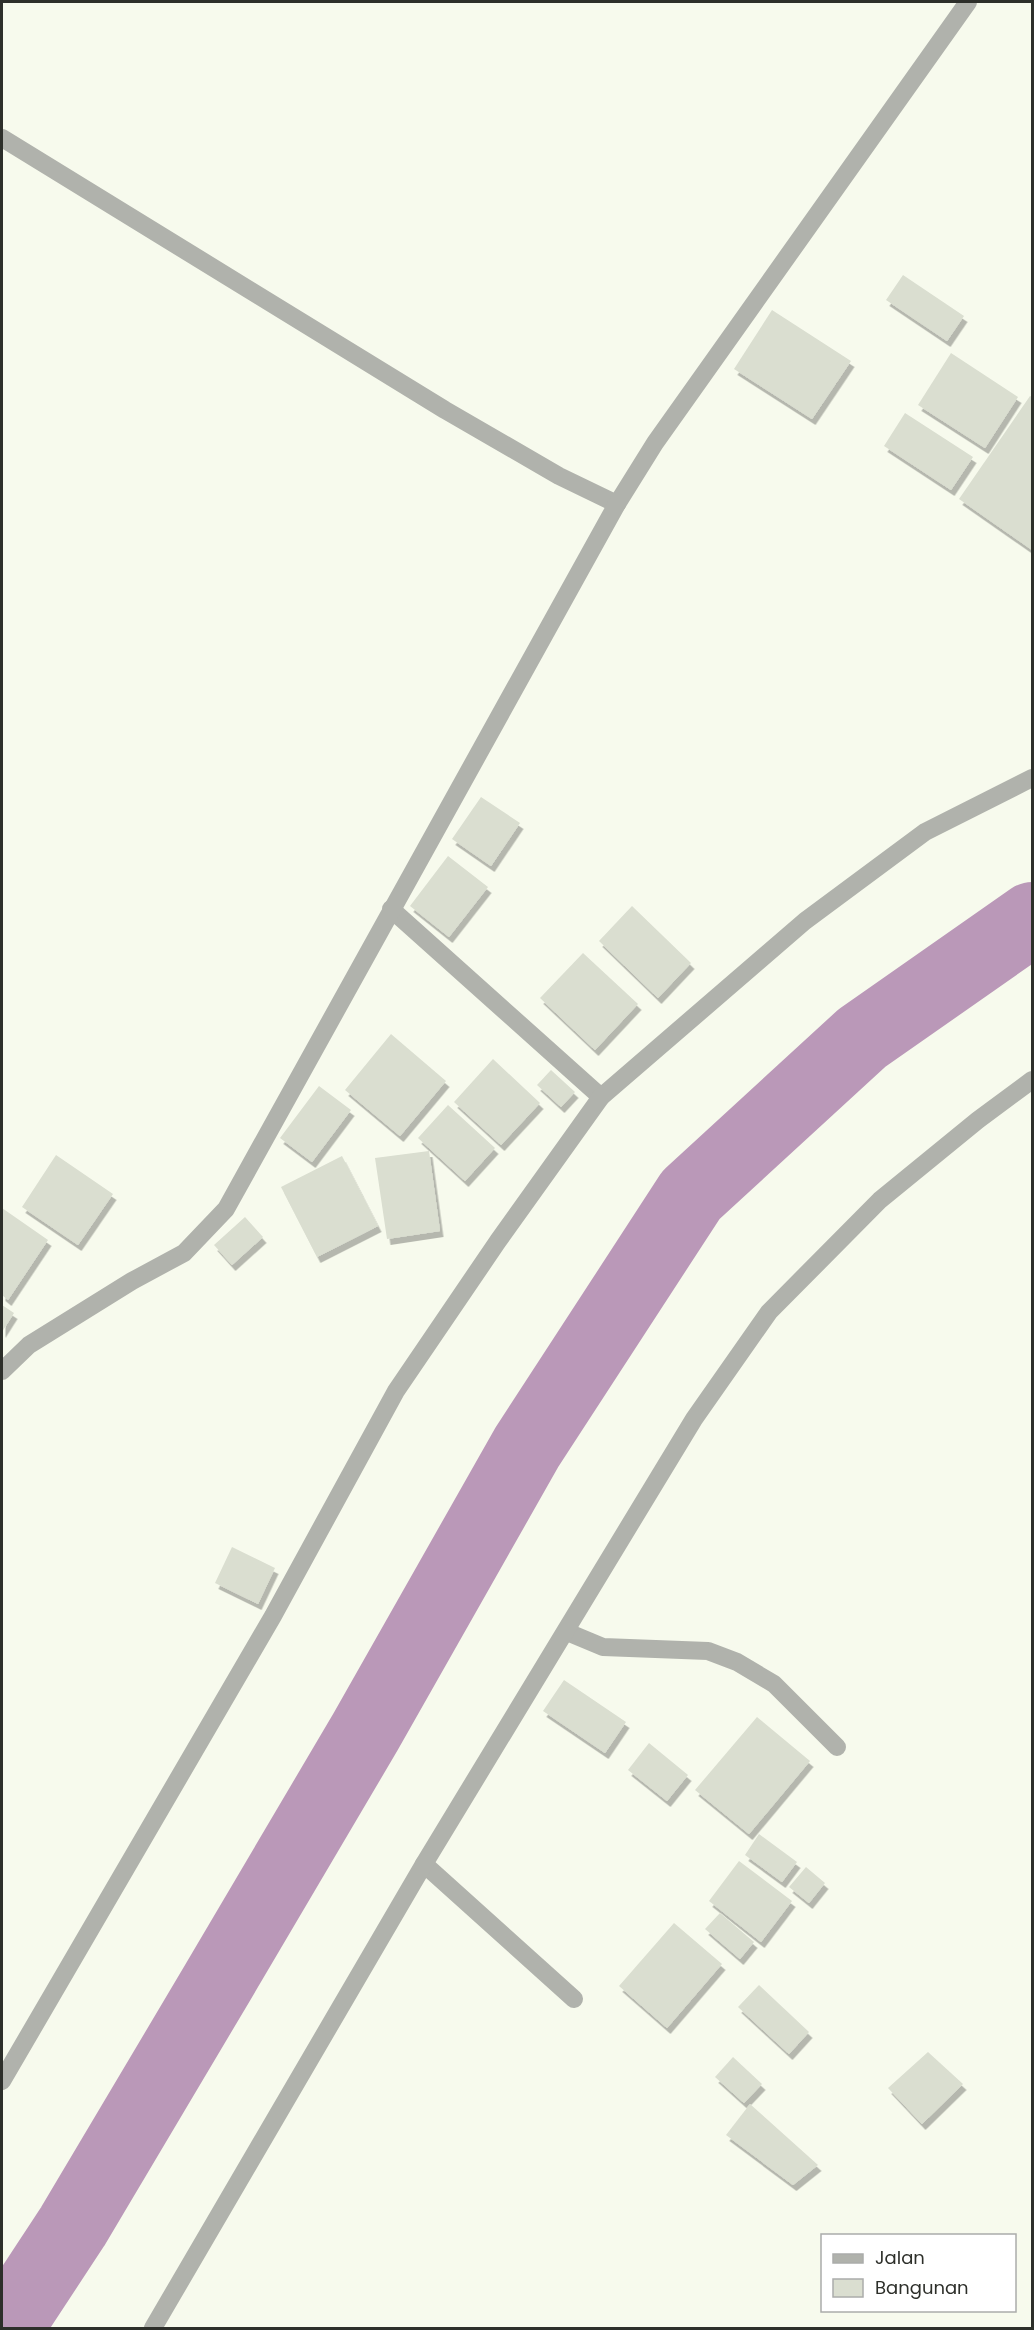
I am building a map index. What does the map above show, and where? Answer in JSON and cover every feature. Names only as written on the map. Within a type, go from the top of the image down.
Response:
[{"type":"street","points":[[2,1371],[29,1345],[132,1281],[184,1253],[225,1209],[616,504],[655,443],[968,2]]},
{"type":"street","points":[[2,138],[445,410],[559,476],[616,504]]},
{"type":"street","points":[[2,2080],[273,1617],[396,1391],[498,1240],[601,1097],[805,921],[925,832],[1032,778]]},
{"type":"street","points":[[391,909],[601,1097]]},
{"type":"street","points":[[153,2328],[424,1864],[567,1632],[694,1419],[769,1312],[880,1200],[978,1120],[1032,1080]]},
{"type":"street","points":[[567,1632],[603,1647],[708,1651],[737,1662],[774,1684],[837,1748]]},
{"type":"street","points":[[424,1864],[574,1999]]},
{"type":"building","points":[[903,275],[964,316],[947,341],[886,300]]},
{"type":"building","points":[[772,310],[851,361],[812,419],[734,369]]},
{"type":"building","points":[[951,353],[1018,397],[985,448],[918,405]]},
{"type":"building","points":[[1030,396],[1032,397],[1032,550],[959,499]]},
{"type":"building","points":[[905,413],[973,457],[951,490],[884,446]]},
{"type":"building","points":[[481,797],[520,823],[491,866],[452,839]]},
{"type":"building","points":[[448,856],[488,887],[449,937],[410,906]]},
{"type":"building","points":[[632,906],[691,963],[658,998],[599,941]]},
{"type":"building","points":[[583,953],[638,1004],[595,1050],[540,998]]},
{"type":"building","points":[[391,1034],[446,1081],[400,1136],[345,1090]]},
{"type":"building","points":[[493,1059],[540,1103],[501,1145],[454,1102]]},
{"type":"building","points":[[551,1070],[575,1092],[561,1107],[537,1085]]},
{"type":"building","points":[[319,1086],[351,1110],[312,1162],[280,1138]]},
{"type":"building","points":[[448,1105],[495,1148],[465,1181],[418,1138]]},
{"type":"building","points":[[429,1151],[440,1231],[387,1239],[375,1158]]},
{"type":"building","points":[[56,1155],[113,1194],[78,1245],[22,1207]]},
{"type":"building","points":[[342,1156],[378,1226],[317,1257],[281,1187]]},
{"type":"building","points":[[2,1208],[48,1240],[8,1300],[2,1295]]},
{"type":"building","points":[[245,1217],[263,1237],[232,1265],[214,1245]]},
{"type":"building","points":[[2,1305],[14,1313],[2,1332]]},
{"type":"building","points":[[232,1547],[275,1568],[258,1604],[215,1583]]},
{"type":"building","points":[[564,1680],[626,1722],[605,1753],[543,1711]]},
{"type":"building","points":[[757,1717],[810,1761],[749,1834],[695,1790]]},
{"type":"building","points":[[649,1743],[688,1775],[667,1801],[628,1770]]},
{"type":"building","points":[[759,1834],[797,1862],[782,1882],[745,1855]]},
{"type":"building","points":[[739,1861],[792,1901],[761,1942],[709,1901]]},
{"type":"building","points":[[806,1867],[825,1883],[809,1903],[789,1887]]},
{"type":"building","points":[[720,1913],[754,1942],[740,1959],[705,1929]]},
{"type":"building","points":[[674,1923],[722,1964],[667,2028],[619,1986]]},
{"type":"building","points":[[759,1985],[809,2032],[789,2054],[738,2007]]},
{"type":"building","points":[[928,2052],[963,2084],[922,2124],[888,2088]]},
{"type":"building","points":[[733,2057],[762,2084],[744,2103],[715,2077]]},
{"type":"building","points":[[750,2104],[818,2165],[793,2185],[726,2135]]},
{"type":"waterway","points":[[6,2328],[73,2226],[218,1982],[366,1731],[527,1447],[691,1195],[862,1038],[1032,919]]}]
